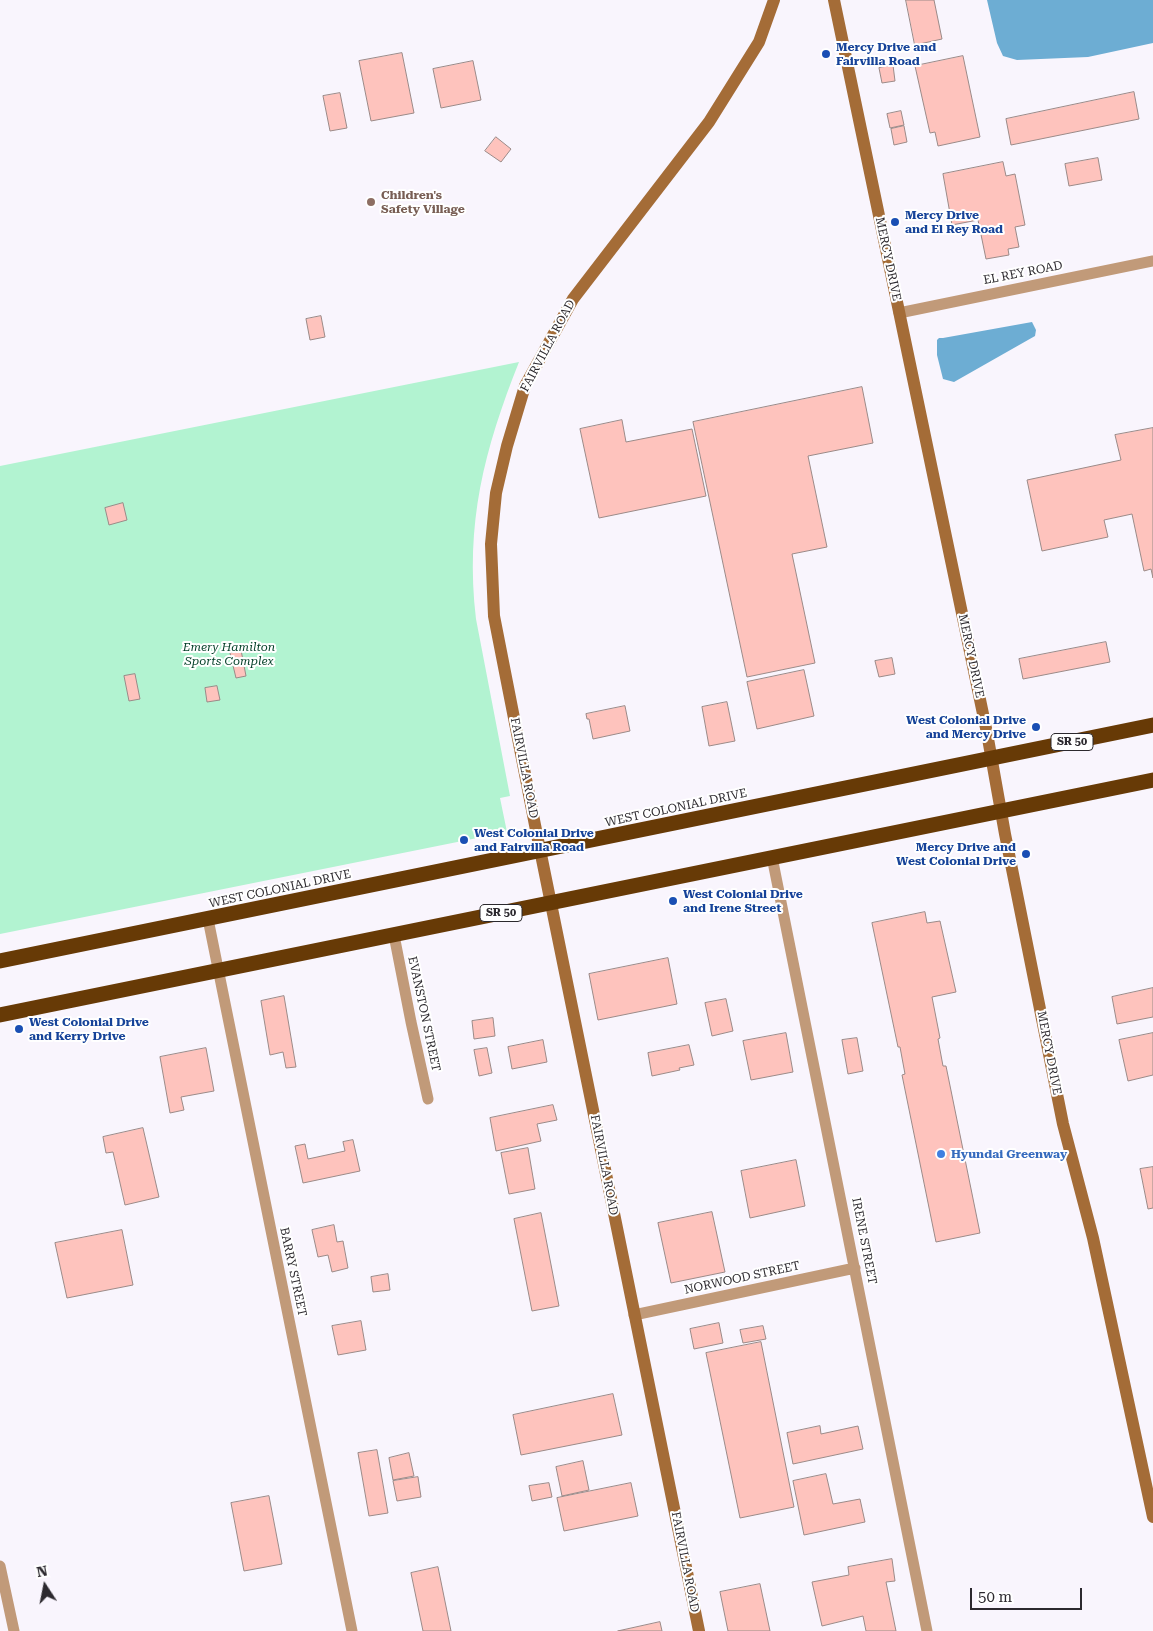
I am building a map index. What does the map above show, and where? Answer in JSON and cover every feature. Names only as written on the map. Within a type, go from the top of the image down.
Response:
[{"type":"highway","name":"WEST COLONIAL DRIVE","points":[[0,961],[1153,725]]},
{"type":"highway","name":"SR 50","points":[[0,1015],[1153,780]]},
{"type":"street","name":"FAIRVILLA ROAD","points":[[699,1631],[494,616],[491,544],[496,493],[507,446],[525,386],[573,299],[709,122],[759,42],[774,0]]},
{"type":"street","name":"MERCY DRIVE","points":[[834,0],[992,758],[1063,1124],[1093,1238],[1153,1516]]},
{"type":"street","name":"EL REY ROAD","points":[[899,312],[1153,261]]},
{"type":"street","name":"IRENE STREET","points":[[772,857],[856,1268],[927,1631]]},
{"type":"street","name":"BARRY STREET","points":[[208,919],[352,1631]]},
{"type":"street","name":"EVANSTON STREET","points":[[394,935],[428,1099]]},
{"type":"street","name":"NORWOOD STREET","points":[[634,1315],[856,1268]]},
{"type":"street","points":[[0,1571],[14,1631]]},
{"type":"green space","name":"Emery Hamilton Sports Complex","points":[[519,362],[487,457],[480,487],[473,551],[476,619],[510,796],[500,798],[507,832],[0,934],[0,466]]},
{"type":"water","points":[[987,0],[1153,0],[1153,43],[1088,57],[1017,60],[1003,56],[997,43]]},
{"type":"water","points":[[1032,322],[1036,330],[1035,336],[954,382],[943,379],[937,355],[937,340],[939,338]]},
{"type":"building","points":[[906,0],[934,0],[942,39],[915,45]]},
{"type":"building","points":[[402,53],[414,113],[371,121],[359,61]]},
{"type":"building","points":[[963,56],[980,137],[938,146],[935,132],[930,133],[915,66]]},
{"type":"building","points":[[473,61],[481,100],[441,108],[433,69]]},
{"type":"building","points":[[893,65],[895,81],[882,83],[879,68]]},
{"type":"building","points":[[1134,92],[1139,119],[1011,145],[1006,119]]},
{"type":"building","points":[[340,93],[347,128],[330,131],[323,96]]},
{"type":"building","points":[[901,111],[904,125],[890,128],[887,114]]},
{"type":"building","points":[[904,126],[907,142],[894,145],[891,129]]},
{"type":"building","points":[[496,137],[511,149],[501,162],[485,151]]},
{"type":"building","points":[[1098,158],[1102,180],[1069,186],[1065,164]]},
{"type":"building","points":[[1003,162],[1006,176],[1015,174],[1025,225],[1015,227],[1019,247],[1008,249],[1009,255],[986,259],[978,220],[952,225],[943,174]]},
{"type":"building","points":[[321,316],[325,337],[310,340],[306,319]]},
{"type":"building","points":[[862,387],[873,443],[808,456],[827,547],[792,554],[815,663],[747,677],[693,422]]},
{"type":"building","points":[[622,420],[626,442],[692,429],[706,496],[599,518],[580,429]]},
{"type":"building","points":[[1153,428],[1153,578],[1151,569],[1144,571],[1132,514],[1104,520],[1108,537],[1042,551],[1027,480],[1121,460],[1115,435]]},
{"type":"building","points":[[123,503],[127,520],[109,525],[105,508]]},
{"type":"building","points":[[1106,642],[1110,662],[1023,679],[1019,659]]},
{"type":"building","points":[[241,650],[246,676],[236,678],[230,653]]},
{"type":"building","points":[[892,658],[895,674],[879,677],[875,661]]},
{"type":"building","points":[[804,670],[814,716],[757,729],[747,682]]},
{"type":"building","points":[[135,674],[140,699],[129,701],[124,676]]},
{"type":"building","points":[[217,686],[220,700],[207,702],[205,688]]},
{"type":"building","points":[[727,702],[735,741],[709,746],[702,707]]},
{"type":"building","points":[[625,706],[630,731],[593,739],[589,719],[587,719],[586,714]]},
{"type":"building","name":"Hyundai Greenway","points":[[925,912],[927,923],[940,921],[956,992],[932,997],[943,1066],[946,1066],[980,1233],[936,1242],[902,1075],[905,1074],[900,1047],[898,1047],[872,923]]},
{"type":"building","points":[[668,958],[677,1004],[598,1020],[589,974]]},
{"type":"building","points":[[1153,988],[1153,1017],[1117,1024],[1112,997]]},
{"type":"building","points":[[284,996],[296,1067],[286,1068],[283,1052],[270,1055],[261,1001]]},
{"type":"building","points":[[726,999],[733,1031],[712,1036],[705,1003]]},
{"type":"building","points":[[493,1018],[495,1036],[474,1039],[472,1021]]},
{"type":"building","points":[[786,1033],[793,1072],[751,1080],[743,1041]]},
{"type":"building","points":[[1153,1033],[1153,1075],[1128,1081],[1119,1040]]},
{"type":"building","points":[[857,1038],[863,1071],[848,1074],[842,1040]]},
{"type":"building","points":[[543,1040],[547,1062],[512,1069],[508,1047]]},
{"type":"building","points":[[689,1045],[694,1065],[652,1076],[648,1053]]},
{"type":"building","points":[[206,1048],[214,1091],[181,1097],[184,1110],[170,1113],[160,1057]]},
{"type":"building","points":[[487,1048],[492,1073],[479,1076],[474,1050]]},
{"type":"building","points":[[553,1105],[557,1120],[537,1124],[541,1141],[496,1151],[490,1118]]},
{"type":"building","points":[[143,1128],[159,1197],[125,1205],[113,1152],[106,1153],[103,1137]]},
{"type":"building","points":[[353,1140],[360,1171],[303,1183],[295,1146],[305,1144],[308,1159],[345,1151],[343,1142]]},
{"type":"building","points":[[528,1148],[535,1189],[509,1194],[501,1153]]},
{"type":"building","points":[[796,1160],[805,1206],[750,1218],[741,1171]]},
{"type":"building","points":[[1153,1167],[1153,1208],[1148,1209],[1140,1169]]},
{"type":"building","points":[[712,1212],[725,1272],[671,1283],[658,1223]]},
{"type":"building","points":[[541,1213],[559,1306],[532,1311],[514,1219]]},
{"type":"building","points":[[334,1225],[337,1242],[343,1241],[348,1268],[332,1272],[328,1255],[318,1257],[312,1230]]},
{"type":"building","points":[[122,1230],[133,1285],[67,1298],[55,1243]]},
{"type":"building","points":[[388,1274],[390,1290],[373,1292],[371,1277]]},
{"type":"building","points":[[361,1321],[366,1350],[338,1355],[332,1326]]},
{"type":"building","points":[[719,1323],[723,1343],[694,1349],[690,1329]]},
{"type":"building","points":[[763,1326],[766,1339],[743,1343],[740,1330]]},
{"type":"building","points":[[761,1342],[794,1507],[740,1518],[706,1353]]},
{"type":"building","points":[[613,1394],[622,1435],[521,1455],[513,1415]]},
{"type":"building","points":[[820,1426],[821,1434],[858,1426],[863,1449],[793,1464],[787,1433]]},
{"type":"building","points":[[377,1450],[388,1513],[369,1516],[358,1453]]},
{"type":"building","points":[[409,1453],[414,1476],[393,1480],[389,1458]]},
{"type":"building","points":[[583,1461],[589,1490],[562,1496],[556,1467]]},
{"type":"building","points":[[826,1474],[833,1504],[860,1499],[865,1522],[804,1535],[793,1481]]},
{"type":"building","points":[[418,1477],[421,1497],[397,1501],[393,1481]]},
{"type":"building","points":[[549,1483],[552,1497],[532,1501],[529,1486]]},
{"type":"building","points":[[631,1483],[638,1516],[564,1531],[557,1498]]},
{"type":"building","points":[[269,1496],[282,1564],[244,1571],[231,1503]]},
{"type":"building","points":[[892,1559],[895,1581],[886,1582],[896,1631],[866,1631],[863,1616],[822,1626],[812,1582],[849,1575],[848,1567]]},
{"type":"building","points":[[438,1567],[451,1631],[423,1631],[411,1573]]},
{"type":"building","points":[[760,1584],[770,1631],[728,1631],[720,1592]]},
{"type":"building","points":[[660,1622],[662,1631],[618,1631]]},
{"type":"place","name":"Mercy Drive and Fairvilla Road","points":[[826,54]]},
{"type":"place","name":"Children's Safety Village","points":[[371,202]]},
{"type":"place","name":"Mercy Drive and El Rey Road","points":[[895,222]]},
{"type":"place","name":"West Colonial Drive and Mercy Drive","points":[[1036,727]]},
{"type":"place","name":"West Colonial Drive and Fairvilla Road","points":[[464,840]]},
{"type":"place","name":"Mercy Drive and West Colonial Drive","points":[[1026,854]]},
{"type":"place","name":"West Colonial Drive and Irene Street","points":[[673,901]]},
{"type":"place","name":"West Colonial Drive and Kerry Drive","points":[[19,1029]]},
{"type":"place","name":"Hyundai Greenway","points":[[941,1154]]}]
